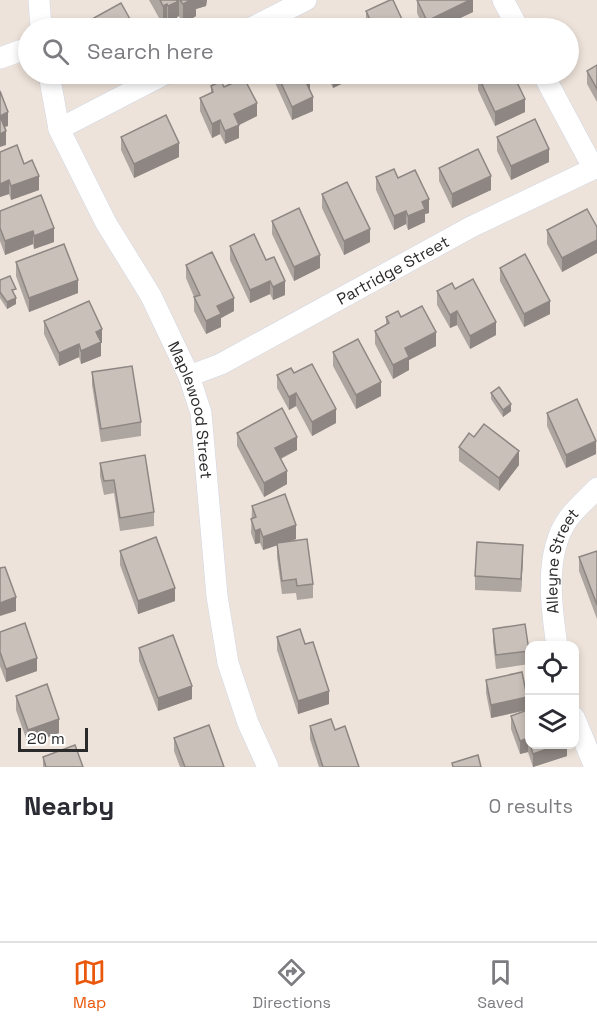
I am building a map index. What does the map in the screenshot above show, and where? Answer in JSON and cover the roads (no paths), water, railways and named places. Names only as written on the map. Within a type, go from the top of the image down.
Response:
[{"type":"street","points":[[39,0],[41,18]]},
{"type":"street","points":[[271,18],[306,0]]},
{"type":"street","points":[[503,0],[513,18]]},
{"type":"street","points":[[0,58],[18,52]]},
{"type":"street","name":"Maplewood Street","points":[[51,84],[59,129],[106,223],[151,296],[189,376],[201,412],[218,596],[228,663],[248,723],[268,767]]},
{"type":"street","points":[[59,129],[146,84]]},
{"type":"street","points":[[549,84],[595,168]]},
{"type":"street","name":"Partridge Street","points":[[189,376],[221,364],[471,227],[595,168]]},
{"type":"street","name":"Alleyne Street","points":[[556,641],[551,607],[555,546],[568,519],[597,488]]},
{"type":"street","points":[[579,729],[595,767]]}]
